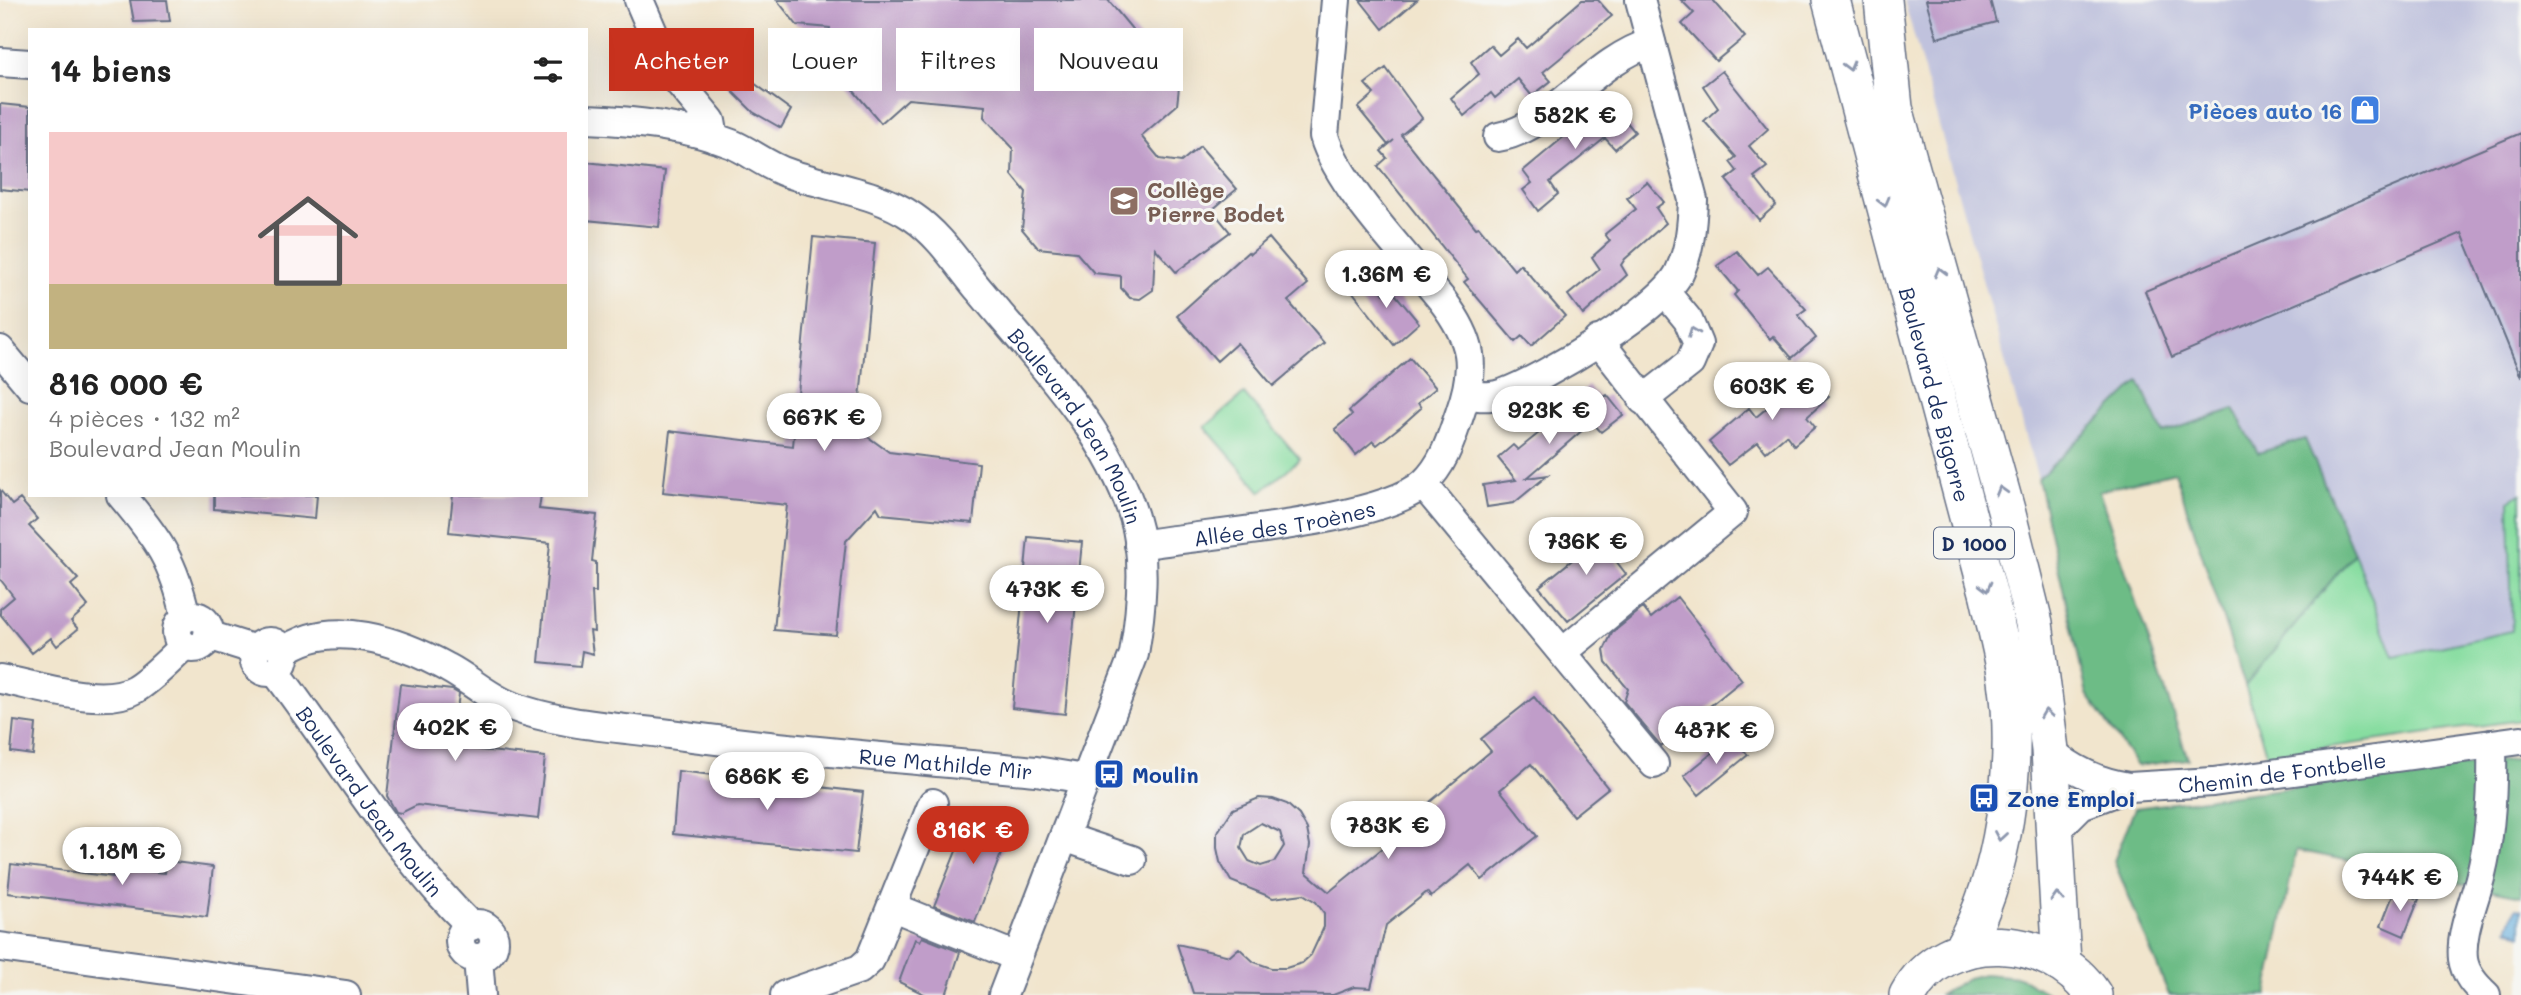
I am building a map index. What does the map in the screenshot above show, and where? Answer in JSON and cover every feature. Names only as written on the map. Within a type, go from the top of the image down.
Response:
[{"type":"main road","name":"Boulevard de Bigorre","points":[[1831,0],[1989,596],[2007,682],[2008,782],[1998,849],[1982,912],[1961,951]]},
{"type":"main road","name":"D 1000","points":[[1865,0],[2018,554],[2034,623],[2050,750],[2063,963]]},
{"type":"main road","points":[[1883,0],[1894,108]]},
{"type":"main road","points":[[1908,995],[1934,967],[1961,951],[1987,945],[2013,945],[2039,951],[2063,963],[2085,983],[2093,995]]},
{"type":"street","points":[[639,0],[669,70],[710,121],[714,138]]},
{"type":"street","points":[[1336,0],[1323,120],[1329,153],[1343,177],[1457,320],[1469,345],[1472,368],[1467,395],[1448,447],[1438,466],[1423,484],[1654,764]]},
{"type":"street","points":[[1467,395],[1484,397],[1503,394],[1598,340],[1665,292],[1679,274],[1688,249],[1693,200],[1640,0]]},
{"type":"street","points":[[1497,137],[1520,131],[1622,55],[1651,43]]},
{"type":"street","points":[[0,62],[28,64]]},
{"type":"street","name":"Boulevard Jean Moulin","points":[[588,119],[632,121],[714,138],[735,145],[768,166],[877,200],[910,215],[928,229],[1081,416],[1124,491],[1135,519],[1139,545],[1140,616],[1134,654],[1003,995]]},
{"type":"street","points":[[1643,400],[1690,363],[1698,344],[1688,320],[1665,292]]},
{"type":"street","points":[[1563,652],[1733,512],[1598,340]]},
{"type":"street","points":[[0,350],[28,384]]},
{"type":"street","name":"Allée des Troènes","points":[[1139,545],[1298,523],[1382,505],[1407,496],[1423,484]]},
{"type":"street","points":[[0,679],[91,696],[113,697],[133,690],[208,628],[201,619],[186,617],[171,563],[147,526],[123,497]]},
{"type":"street","name":"Rue Mathilde Mir","points":[[272,657],[315,635],[368,638],[392,642],[420,654],[509,706],[559,719],[715,741],[1036,771],[1085,779]]},
{"type":"street","points":[[196,640],[272,657]]},
{"type":"street","name":"Boulevard Jean Moulin","points":[[272,657],[409,857],[439,895],[471,926],[463,931],[460,943],[465,953],[478,958],[481,995]]},
{"type":"street","name":"Chemin de Fontbelle","points":[[2054,831],[2081,805],[2129,787],[2213,782],[2521,740]]},
{"type":"street","points":[[2486,995],[2467,973],[2463,958],[2465,936],[2482,872],[2493,780],[2492,744]]},
{"type":"street","points":[[2050,750],[2075,769],[2113,785],[2129,787]]},
{"type":"street","points":[[785,995],[860,969],[870,960],[933,803]]},
{"type":"street","points":[[1064,837],[1132,860]]},
{"type":"street","points":[[893,907],[1017,957]]},
{"type":"street","points":[[0,947],[346,995]]},
{"type":"shaded area","points":[[1904,0],[2521,0],[2521,494],[2509,501],[2512,631],[2394,657],[2305,439],[2258,453],[2234,409],[2163,433],[2138,382],[2038,479]]},
{"type":"green space","points":[[2139,381],[2163,433],[2234,409],[2258,453],[2305,439],[2354,553],[2245,686],[2175,472],[2099,491],[2188,759],[2137,766],[2087,694],[2038,479]]},
{"type":"green space","points":[[1244,394],[1300,459],[1261,492],[1205,427]]},
{"type":"green space","points":[[2521,494],[2521,720],[2267,756],[2245,686],[2354,553],[2394,657],[2512,631],[2509,501]]},
{"type":"green space","points":[[2521,758],[2521,896],[2296,850],[2267,995],[2169,995],[2114,861],[2135,808]]},
{"type":"green space","points":[[1984,974],[2019,977],[2050,995],[1940,995],[1968,978]]},
{"type":"water","points":[[2516,908],[2521,909],[2521,935],[2508,928]]},
{"type":"building","points":[[130,0],[167,0],[170,21],[134,22]]},
{"type":"building","points":[[777,0],[1108,0],[1131,28],[1034,28],[1034,91],[1179,91],[1177,105],[1141,136],[1160,159],[1181,162],[1200,146],[1237,189],[1212,210],[1230,232],[1176,272],[1155,248],[1153,290],[1140,299],[1130,298],[1121,288],[1121,276],[1094,273],[1076,252],[1038,248],[1022,229],[1026,192],[1012,175],[1013,148],[984,117],[985,106],[908,99],[881,123],[854,91],[882,91],[882,28],[797,25]]},
{"type":"building","points":[[1360,0],[1417,0],[1383,29]]},
{"type":"building","points":[[1582,0],[1598,0],[1612,16],[1543,72],[1551,81],[1532,96],[1518,79],[1495,98],[1491,93],[1464,116],[1451,98],[1479,74],[1471,62],[1490,45],[1499,55],[1518,39],[1526,48]]},
{"type":"building","points":[[1681,0],[1713,0],[1745,37],[1716,61],[1682,24],[1694,13]]},
{"type":"building","points":[[1926,0],[1990,0],[1996,22],[1937,38]]},
{"type":"building","points":[[1386,68],[1422,118],[1401,135],[1476,228],[1479,227],[1514,270],[1520,264],[1565,316],[1531,346],[1522,336],[1515,342],[1464,282],[1468,279],[1378,166],[1387,158],[1381,151],[1394,140],[1388,145],[1358,108],[1374,94],[1365,84]]},
{"type":"building","points":[[1722,71],[1768,129],[1749,146],[1767,167],[1754,177],[1776,205],[1759,220],[1726,180],[1737,171],[1730,162],[1736,157],[1704,121],[1718,108],[1703,86]]},
{"type":"building","points":[[754,83],[791,110],[781,128],[753,112],[732,91],[754,91]]},
{"type":"building","points":[[1608,100],[1635,132],[1615,149],[1605,138],[1550,182],[1558,194],[1538,211],[1523,190],[1532,183],[1523,171]]},
{"type":"building","points":[[0,104],[28,107],[28,192],[0,189]]},
{"type":"building","points":[[2521,133],[2521,377],[2462,233],[2172,357],[2145,291]]},
{"type":"building","points":[[588,162],[665,171],[659,227],[588,220]]},
{"type":"building","points":[[1647,182],[1664,202],[1656,208],[1666,223],[1625,259],[1621,265],[1627,275],[1583,315],[1568,295],[1600,269],[1592,257],[1610,241],[1605,234],[1636,209],[1627,198]]},
{"type":"building","points":[[813,237],[875,243],[857,429],[889,452],[979,463],[973,523],[881,514],[877,507],[846,541],[836,635],[774,630],[787,505],[663,492],[670,431],[793,446]]},
{"type":"building","points":[[1269,238],[1308,284],[1288,301],[1324,343],[1273,386],[1237,343],[1217,361],[1177,316],[1248,252],[1250,254]]},
{"type":"building","points":[[1737,251],[1758,275],[1768,267],[1806,309],[1798,315],[1816,338],[1792,358],[1773,336],[1770,339],[1734,295],[1738,291],[1717,266]]},
{"type":"building","points":[[1370,276],[1384,294],[1391,289],[1419,323],[1394,345],[1352,291]]},
{"type":"building","points":[[1410,358],[1436,388],[1418,403],[1421,408],[1401,426],[1377,445],[1373,441],[1356,455],[1335,429],[1352,415],[1349,411]]},
{"type":"building","points":[[1809,373],[1829,397],[1807,417],[1815,427],[1794,445],[1786,435],[1766,452],[1758,442],[1728,465],[1709,442],[1749,408],[1756,417]]},
{"type":"building","points":[[1588,386],[1600,399],[1607,395],[1623,415],[1601,432],[1592,422],[1527,478],[1548,475],[1514,503],[1487,507],[1483,485],[1516,480],[1498,458],[1513,445],[1518,450],[1576,403],[1574,398]]},
{"type":"building","points":[[0,490],[12,505],[20,499],[37,519],[29,526],[78,579],[71,585],[88,606],[71,621],[78,629],[57,646],[51,638],[32,653],[0,614],[0,609],[14,597],[0,579]]},
{"type":"building","points":[[214,497],[317,497],[315,519],[214,509]]},
{"type":"building","points":[[453,497],[541,497],[539,509],[597,515],[592,561],[596,562],[596,592],[592,592],[594,632],[590,631],[593,654],[582,651],[580,666],[539,662],[550,543],[449,532]]},
{"type":"building","points":[[1608,531],[1626,553],[1616,561],[1626,574],[1568,621],[1539,587]]},
{"type":"building","points":[[1028,537],[1082,542],[1065,714],[1012,708]]},
{"type":"building","points":[[1677,597],[1742,680],[1661,746],[1624,702],[1628,689],[1606,662],[1604,650],[1612,633],[1643,608],[1651,618]]},
{"type":"building","points":[[400,684],[452,690],[459,694],[452,747],[545,757],[538,819],[417,805],[401,813],[396,812],[387,796]]},
{"type":"building","points":[[1534,697],[1608,788],[1573,816],[1531,764],[1500,790],[1537,836],[1482,880],[1470,865],[1431,897],[1427,892],[1386,925],[1371,988],[1354,987],[1333,995],[1193,993],[1177,944],[1230,956],[1239,948],[1254,962],[1271,968],[1286,968],[1302,963],[1311,955],[1324,927],[1324,913],[1316,902],[1303,894],[1273,898],[1231,881],[1220,862],[1217,833],[1233,809],[1259,798],[1287,804],[1299,815],[1307,829],[1310,845],[1306,872],[1329,892],[1427,812],[1425,806],[1491,751],[1481,739]],"holes":[[[1261,823],[1280,832],[1284,846],[1274,862],[1261,866],[1249,861],[1241,848],[1244,834]]]},
{"type":"building","points":[[14,721],[36,724],[33,755],[11,752]]},
{"type":"building","points":[[1732,737],[1748,755],[1699,795],[1684,776]]},
{"type":"building","points":[[678,771],[863,792],[856,853],[673,834]]},
{"type":"building","points":[[973,809],[1012,825],[975,922],[934,906]]},
{"type":"building","points":[[167,861],[213,867],[207,917],[8,893],[11,864],[113,877],[114,868],[165,873]]},
{"type":"building","points":[[2395,890],[2419,899],[2404,936],[2381,926]]},
{"type":"building","points":[[922,937],[960,952],[946,995],[926,995],[899,982],[915,939],[920,941]]},
{"type":"place","name":"Pièces auto 16","points":[[2365,110]]},
{"type":"place","name":"Collège Pierre Bodet","points":[[1124,201]]},
{"type":"place","name":"Moulin","points":[[1109,774]]},
{"type":"place","name":"Zone Emploi","points":[[1984,798]]}]
